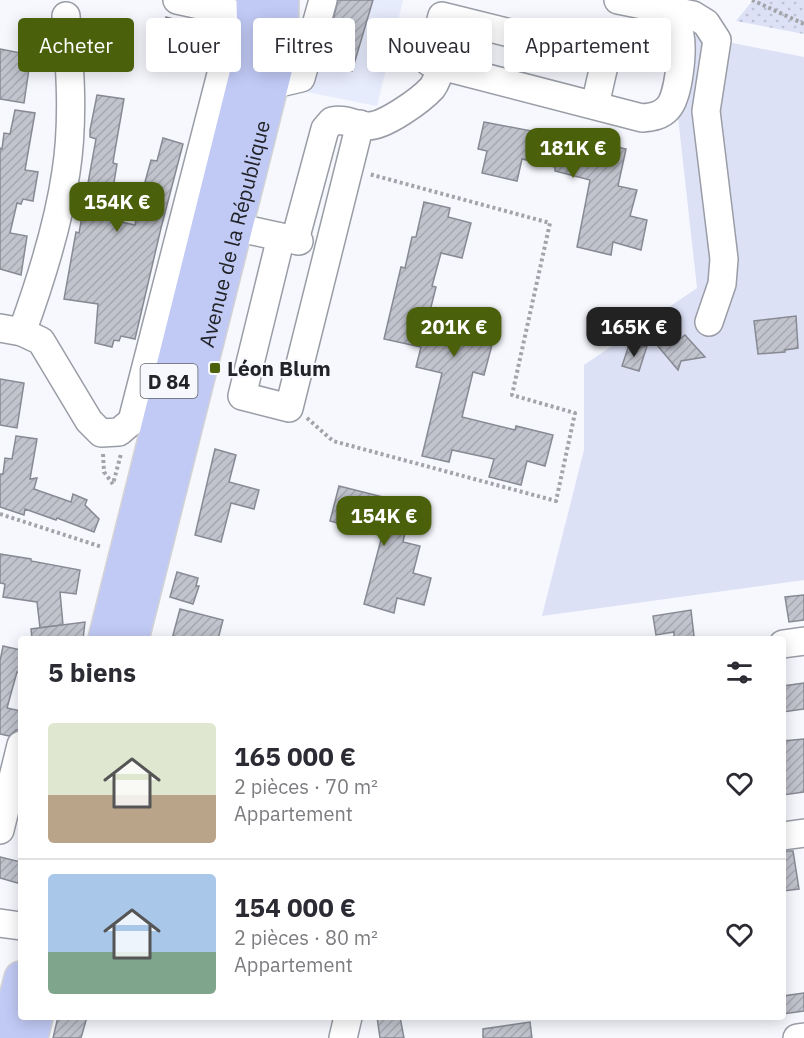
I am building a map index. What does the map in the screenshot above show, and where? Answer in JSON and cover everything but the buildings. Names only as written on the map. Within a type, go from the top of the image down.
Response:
[{"type":"main road","name":"Avenue de la République","points":[[106,636],[254,43],[253,0]]},
{"type":"main road","name":"Avenue de la République","points":[[133,636],[281,47],[282,0]]},
{"type":"main road","points":[[6,1038],[13,984]]},
{"type":"main road","points":[[31,1038],[35,1020]]},
{"type":"street","points":[[66,16],[70,74],[70,136],[66,173],[46,268],[11,330],[41,341],[89,421],[101,433],[119,432],[132,421],[232,31],[227,11],[177,0]]},
{"type":"street","points":[[271,85],[301,78],[322,0]]},
{"type":"street","points":[[618,0],[670,5],[706,22],[717,40],[706,111],[724,259],[722,284],[709,322]]},
{"type":"street","points":[[465,72],[642,118],[656,116],[668,108],[675,95],[681,50],[680,33],[670,5]]},
{"type":"street","points":[[492,28],[606,57],[595,105]]},
{"type":"street","points":[[360,124],[289,408],[242,396],[288,239],[325,129],[332,121],[342,119],[368,126],[395,116],[431,89],[439,72]]},
{"type":"street","points":[[236,227],[328,249]]},
{"type":"street","points":[[786,644],[804,641]]},
{"type":"street","points":[[0,830],[14,806],[18,771]]},
{"type":"street","points":[[786,836],[804,833]]},
{"type":"street","points":[[0,923],[18,926]]},
{"type":"street","points":[[343,1038],[347,1020]]},
{"type":"street","points":[[797,1038],[804,1037]]},
{"type":"path","points":[[752,0],[804,24]]},
{"type":"path","points":[[289,408],[299,410],[333,441],[555,501],[575,413],[512,395],[550,223],[349,168]]},
{"type":"path","points":[[101,433],[104,472],[111,484],[113,484],[122,449],[150,457]]},
{"type":"path","points":[[0,514],[126,555]]},
{"type":"shaded area","points":[[315,0],[403,0],[399,18],[367,18],[367,72],[385,72],[377,106],[292,89],[296,72],[355,72],[355,18],[310,18]]},
{"type":"shaded area","points":[[753,0],[804,0],[804,34],[736,21]]},
{"type":"shaded area","points":[[692,35],[804,57],[804,580],[542,616],[584,450],[584,365],[697,288],[678,117]]},
{"type":"place","name":"Léon Blum","points":[[215,368]]}]
